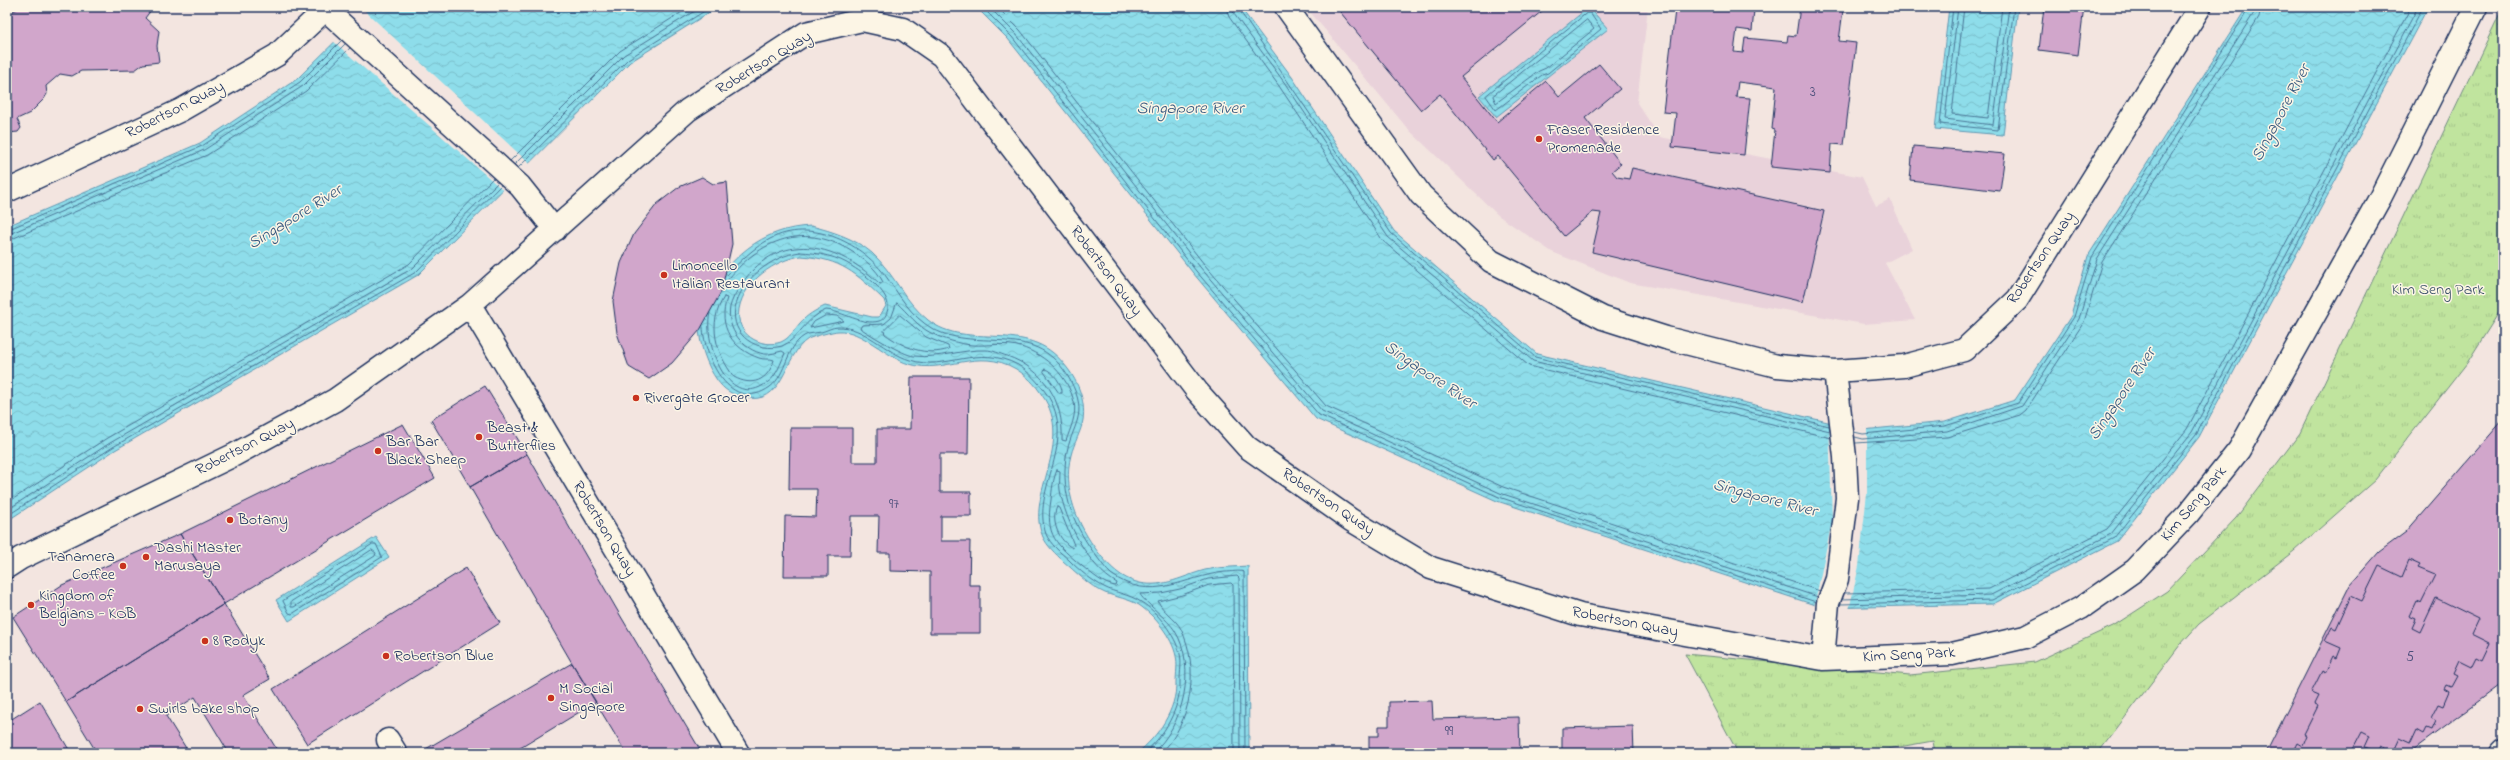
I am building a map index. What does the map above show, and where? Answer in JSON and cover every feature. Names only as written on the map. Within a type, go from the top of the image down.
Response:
[{"type":"street","name":"Robertson Quay","points":[[1286,7],[1421,195],[1491,261],[1603,318],[1666,338],[1777,366],[1835,371],[1904,366],[1964,350],[2017,300],[2200,7]]},
{"type":"street","name":"Kim Seng Park","points":[[1823,659],[1952,654],[2026,637],[2082,608],[2135,570],[2188,514],[2239,450],[2380,198],[2476,7]]},
{"type":"street","name":"Robertson Quay","points":[[7,191],[182,110],[277,55],[327,8]]},
{"type":"street","points":[[327,8],[520,186],[556,230]]},
{"type":"street","name":"Robertson Quay","points":[[7,567],[28,554],[234,455],[335,400],[470,304],[556,230],[688,110],[806,33],[862,20],[903,29],[942,56],[1197,391],[1247,447],[1351,520],[1431,568],[1580,615],[1823,659]]},
{"type":"street","name":"Robertson Quay","points":[[470,304],[738,753]]},
{"type":"street","points":[[1823,659],[1827,629],[1828,603],[1837,579],[1846,498],[1835,371]]},
{"type":"shaded area","points":[[1306,7],[1648,7],[1637,103],[1660,137],[1862,177],[1876,206],[1890,199],[1912,249],[1885,263],[1915,320],[1864,324],[1630,283],[1552,252],[1499,216],[1408,129]]},
{"type":"green space","name":"Kim Seng Park","points":[[2503,7],[2503,306],[2467,363],[2375,480],[2294,551],[2199,624],[2180,645],[2098,753],[1935,753],[1933,741],[1865,753],[1738,753],[1685,654],[1910,675],[2035,662],[2113,626],[2167,591],[2236,518],[2300,433]]},
{"type":"water","name":"Singapore River","points":[[370,7],[718,7],[630,62],[418,275],[115,450],[7,521],[7,226],[200,143],[297,79]]},
{"type":"water","name":"Singapore River","points":[[976,7],[1240,7],[1292,77],[1394,231],[1537,354],[1862,430],[1945,422],[2015,400],[2071,316],[2088,256],[2247,7],[2428,7],[2199,437],[2117,541],[1993,604],[1824,608],[1497,501],[1316,419],[1193,273],[1008,39]]},
{"type":"water","points":[[1589,7],[1608,29],[1496,117],[1479,96]]},
{"type":"water","points":[[1949,7],[2018,7],[2003,135],[1935,129]]},
{"type":"water","points":[[811,226],[819,228],[843,236],[866,248],[887,269],[919,312],[928,320],[944,329],[961,334],[1015,338],[1033,342],[1049,350],[1064,364],[1073,376],[1080,390],[1084,412],[1082,424],[1071,455],[1069,468],[1070,494],[1078,519],[1084,531],[1098,552],[1121,575],[1140,583],[1157,584],[1173,581],[1210,569],[1248,566],[1249,753],[1137,753],[1159,731],[1170,712],[1175,692],[1177,666],[1177,659],[1174,649],[1167,634],[1151,615],[1135,603],[1105,593],[1094,587],[1063,561],[1052,550],[1043,537],[1039,521],[1040,504],[1052,450],[1054,432],[1051,413],[1037,387],[1016,369],[1002,363],[988,360],[975,360],[936,366],[909,364],[892,356],[856,334],[838,331],[808,339],[793,356],[775,388],[767,395],[757,398],[743,397],[728,391],[722,386],[713,374],[707,362],[700,340],[699,323],[707,302],[724,272],[735,259],[762,239],[793,228]],"holes":[[[801,256],[827,260],[847,269],[874,290],[884,300],[886,306],[879,317],[872,317],[825,306],[806,318],[789,336],[781,342],[773,344],[765,343],[751,338],[741,326],[739,318],[739,309],[747,289],[762,274],[781,262]]]},
{"type":"water","points":[[376,537],[389,557],[289,621],[276,600]]},
{"type":"pier","points":[[364,10],[530,164],[504,191],[333,41]]},
{"type":"pier","points":[[1829,420],[1867,427],[1867,493],[1859,566],[1849,610],[1823,610],[1814,607],[1832,521]]},
{"type":"building","points":[[21,7],[149,7],[151,10],[145,18],[159,31],[157,46],[159,62],[143,64],[135,70],[81,71],[72,76],[60,74],[46,86],[47,94],[44,99],[30,113],[17,119],[21,128],[18,132],[7,133],[7,23],[9,25],[9,13]]},
{"type":"building","name":"Fraser Residence Promenade","points":[[1336,7],[1547,7],[1461,77],[1497,122],[1546,81],[1559,97],[1599,64],[1620,89],[1585,118],[1621,164],[1612,171],[1617,177],[1629,179],[1632,168],[1824,211],[1803,302],[1592,252],[1601,213],[1593,212],[1564,236],[1498,156],[1493,160],[1440,94],[1421,110]]},
{"type":"building","points":[[1691,7],[1750,7],[1749,10],[1754,10],[1752,31],[1737,29],[1734,52],[1743,53],[1745,38],[1787,42],[1788,35],[1796,36],[1800,7],[1843,10],[1839,41],[1856,43],[1844,145],[1832,144],[1830,173],[1771,167],[1775,130],[1772,129],[1776,87],[1738,82],[1736,97],[1750,98],[1744,155],[1672,147],[1676,113],[1663,112],[1675,10],[1690,11]]},
{"type":"building","points":[[2044,7],[2084,7],[2078,55],[2039,50]]},
{"type":"building","points":[[1913,146],[2005,154],[2000,191],[1910,180]]},
{"type":"building","points":[[702,177],[713,184],[727,182],[732,244],[721,292],[700,330],[672,363],[649,379],[629,367],[617,333],[613,301],[621,263],[634,234],[657,204],[679,187]]},
{"type":"building","points":[[911,377],[969,377],[968,454],[940,454],[940,492],[971,492],[971,516],[941,516],[941,541],[970,541],[969,585],[980,585],[980,633],[930,633],[930,572],[890,571],[890,553],[878,553],[879,516],[851,516],[850,556],[828,556],[828,576],[784,576],[785,516],[816,517],[817,489],[789,489],[790,428],[852,428],[852,462],[877,462],[877,429],[910,429]]},
{"type":"building","name":"Beast & Butterflies","points":[[485,386],[527,454],[470,487],[431,420]]},
{"type":"building","points":[[2503,420],[2503,683],[2409,753],[2266,753],[2350,585],[2379,552],[2406,532]]},
{"type":"building","points":[[403,424],[435,478],[224,604],[180,534]]},
{"type":"building","points":[[527,454],[702,753],[626,753],[572,663],[470,487]]},
{"type":"building","points":[[180,534],[224,604],[66,702],[13,617],[62,585]]},
{"type":"building","points":[[2409,560],[2420,565],[2418,568],[2435,575],[2421,603],[2416,601],[2409,616],[2416,619],[2412,628],[2420,632],[2436,598],[2479,619],[2472,634],[2490,643],[2482,660],[2476,657],[2471,667],[2459,661],[2453,674],[2457,676],[2451,687],[2446,685],[2444,689],[2449,692],[2443,706],[2438,704],[2431,718],[2436,721],[2432,730],[2427,728],[2424,734],[2417,730],[2411,743],[2400,738],[2393,753],[2380,746],[2377,752],[2365,747],[2370,736],[2362,732],[2351,753],[2293,753],[2298,743],[2303,746],[2307,736],[2304,734],[2318,706],[2314,704],[2318,696],[2311,693],[2322,671],[2325,673],[2333,656],[2337,658],[2341,648],[2325,641],[2332,627],[2336,629],[2351,596],[2362,601],[2379,566],[2402,577]]},
{"type":"building","name":"Robertson Blue","points":[[466,568],[500,623],[307,744],[273,689]]},
{"type":"building","name":"8 Rodyk","points":[[224,604],[270,679],[243,695],[279,753],[229,753],[195,697],[166,716],[189,753],[97,753],[66,702]]},
{"type":"building","points":[[572,663],[596,702],[512,753],[419,753]]},
{"type":"building","points":[[40,701],[71,753],[7,753],[7,722]]},
{"type":"building","points":[[1432,701],[1433,719],[1519,717],[1520,753],[1369,753],[1369,736],[1379,736],[1379,726],[1389,726],[1389,702]]},
{"type":"building","points":[[1633,726],[1634,753],[1562,753],[1562,728]]},
{"type":"place","name":"Fraser Residence Promenade","points":[[1539,139]]},
{"type":"place","name":"Limoncello Italian Restaurant","points":[[664,275]]},
{"type":"place","name":"Rivergate Grocer","points":[[636,398]]},
{"type":"place","name":"Beast & Butterflies","points":[[479,437]]},
{"type":"place","name":"Bar Bar Black Sheep","points":[[378,451]]},
{"type":"place","name":"Botany","points":[[230,520]]},
{"type":"place","name":"Dashi Master Marusaya","points":[[146,557]]},
{"type":"place","name":"Tanamera Coffee","points":[[123,566]]},
{"type":"place","name":"Kingdom of Belgians - KOB","points":[[31,605]]},
{"type":"place","name":"8 Rodyk","points":[[205,641]]},
{"type":"place","name":"Robertson Blue","points":[[386,656]]},
{"type":"place","name":"M Social Singapore","points":[[551,698]]},
{"type":"place","name":"Swirls bake shop","points":[[140,709]]}]
